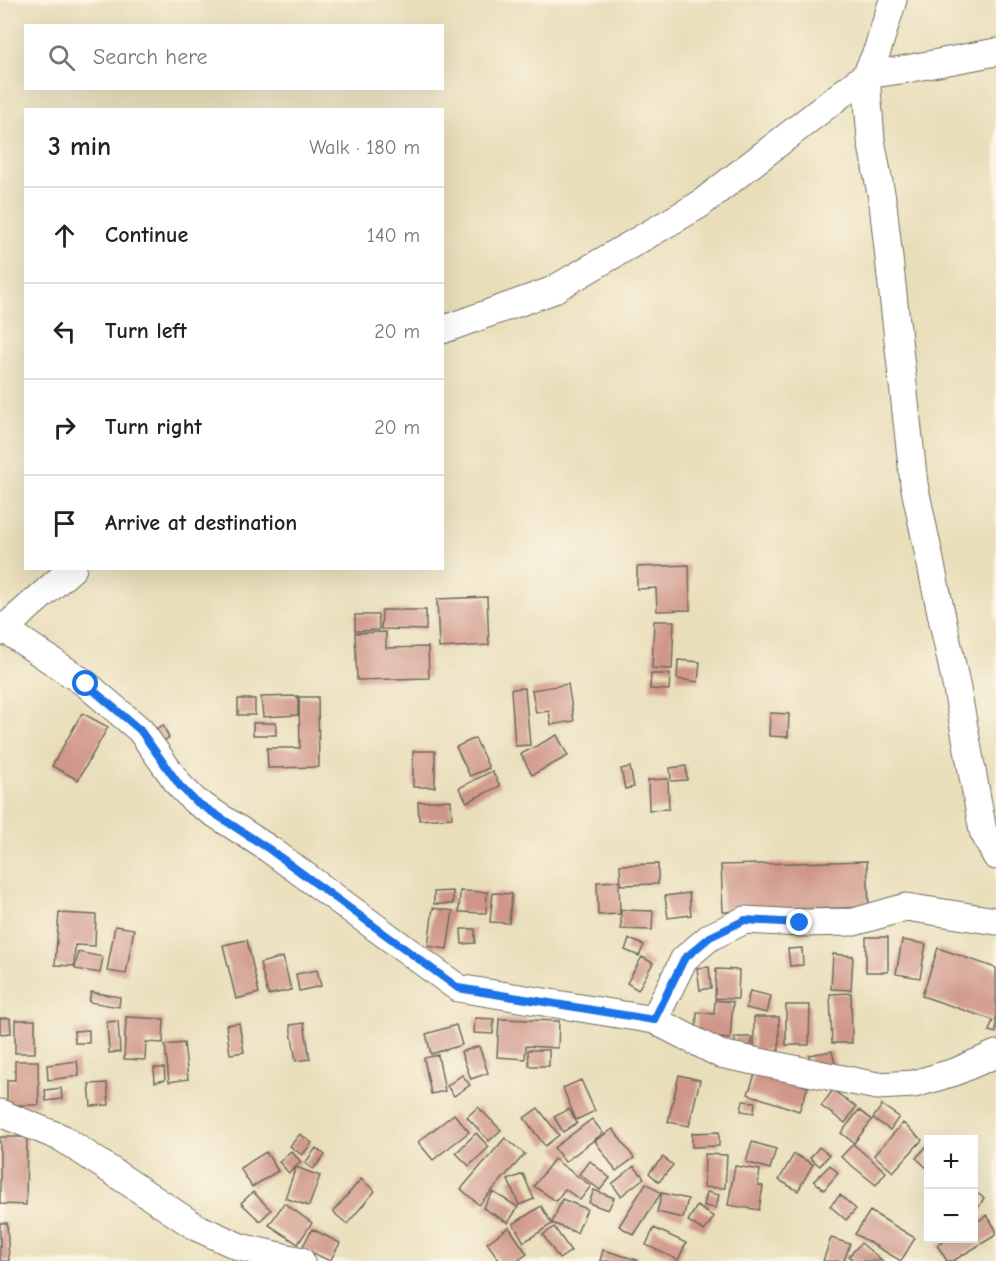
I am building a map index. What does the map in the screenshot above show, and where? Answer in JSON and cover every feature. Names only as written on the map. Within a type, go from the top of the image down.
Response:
[{"type":"street","points":[[444,329],[551,291],[699,205],[866,75],[877,51],[894,0]]},
{"type":"street","points":[[866,75],[996,52]]},
{"type":"street","points":[[866,75],[871,140],[883,204],[914,484],[957,689],[983,831],[996,856]]},
{"type":"street","points":[[71,570],[1,629],[86,684],[140,730],[180,786],[195,801],[269,849],[458,988],[654,1020],[720,1054],[877,1086],[914,1084],[955,1072],[996,1054]]},
{"type":"street","points":[[654,1020],[684,959],[710,937],[745,920],[800,923],[854,922],[906,907],[996,921]]},
{"type":"street","points":[[0,1113],[62,1138],[196,1227],[240,1247],[301,1261]]},
{"type":"building","points":[[689,565],[690,610],[657,611],[656,588],[637,589],[637,567]]},
{"type":"building","points":[[487,597],[489,645],[439,648],[437,599]]},
{"type":"building","points":[[382,610],[426,610],[426,630],[381,629]]},
{"type":"building","points":[[355,615],[378,615],[379,630],[355,631]]},
{"type":"building","points":[[654,621],[674,621],[672,669],[652,668]]},
{"type":"building","points":[[386,632],[386,648],[428,647],[429,678],[357,680],[355,633]]},
{"type":"building","points":[[678,660],[700,662],[698,682],[677,679]]},
{"type":"building","points":[[651,674],[670,674],[669,690],[650,689]]},
{"type":"building","points":[[568,684],[574,721],[551,725],[549,711],[536,713],[532,690]]},
{"type":"building","points":[[525,688],[530,745],[515,746],[511,689]]},
{"type":"building","points":[[298,696],[298,715],[263,717],[261,697]]},
{"type":"building","points":[[299,697],[318,697],[319,767],[268,768],[267,748],[300,748]]},
{"type":"building","points":[[238,699],[255,699],[255,715],[238,715]]},
{"type":"building","points":[[82,713],[108,727],[78,780],[52,766]]},
{"type":"building","points":[[770,713],[789,714],[788,737],[769,736]]},
{"type":"building","points":[[253,723],[276,723],[276,735],[253,735]]},
{"type":"building","points":[[163,725],[169,738],[157,744],[150,732]]},
{"type":"building","points":[[557,735],[568,756],[532,775],[521,754]]},
{"type":"building","points":[[475,738],[489,768],[470,776],[456,747]]},
{"type":"building","points":[[413,751],[435,751],[435,787],[413,787]]},
{"type":"building","points":[[686,766],[687,780],[671,781],[670,768]]},
{"type":"building","points":[[630,767],[634,787],[625,789],[621,769]]},
{"type":"building","points":[[492,771],[500,786],[467,802],[459,788]]},
{"type":"building","points":[[668,779],[669,809],[649,810],[648,780]]},
{"type":"building","points":[[451,800],[452,818],[419,820],[418,802]]},
{"type":"building","points":[[867,861],[869,907],[723,912],[721,865]]},
{"type":"building","points":[[658,864],[658,884],[621,885],[620,865]]},
{"type":"building","points":[[619,881],[620,914],[598,915],[597,882]]},
{"type":"building","points":[[453,891],[453,904],[434,904],[434,892]]},
{"type":"building","points":[[460,891],[487,892],[486,913],[459,912]]},
{"type":"building","points":[[493,893],[512,894],[509,923],[490,922]]},
{"type":"building","points":[[689,893],[691,915],[668,918],[665,896]]},
{"type":"building","points":[[433,908],[453,911],[447,949],[428,946]]},
{"type":"building","points":[[621,910],[653,911],[652,930],[621,929]]},
{"type":"building","points":[[59,913],[96,915],[95,946],[75,945],[74,966],[55,965]]},
{"type":"building","points":[[115,926],[134,929],[126,974],[107,971]]},
{"type":"building","points":[[461,929],[475,929],[475,943],[462,944]]},
{"type":"building","points":[[866,937],[888,937],[888,972],[866,972]]},
{"type":"building","points":[[629,939],[644,945],[639,956],[625,950]]},
{"type":"building","points":[[247,940],[259,993],[236,999],[223,945]]},
{"type":"building","points":[[902,940],[926,944],[920,978],[896,974]]},
{"type":"building","points":[[802,948],[803,965],[790,966],[788,949]]},
{"type":"building","points":[[938,948],[996,968],[996,1033],[989,1031],[993,1020],[922,996]]},
{"type":"building","points":[[78,952],[103,957],[100,973],[75,969]]},
{"type":"building","points":[[833,954],[853,956],[851,990],[831,989]]},
{"type":"building","points":[[283,957],[291,990],[268,995],[260,963]]},
{"type":"building","points":[[642,957],[653,963],[638,990],[627,983]]},
{"type":"building","points":[[709,967],[711,988],[700,990],[697,968]]},
{"type":"building","points":[[716,969],[739,970],[738,999],[715,998]]},
{"type":"building","points":[[317,970],[321,986],[299,991],[296,974]]},
{"type":"building","points":[[750,991],[771,996],[767,1013],[746,1008]]},
{"type":"building","points":[[91,992],[120,997],[119,1007],[89,1002]]},
{"type":"building","points":[[851,993],[852,1043],[832,1043],[830,994]]},
{"type":"building","points":[[715,1000],[733,1002],[730,1039],[696,1036],[697,1012],[714,1014]]},
{"type":"building","points":[[786,1005],[810,1005],[809,1045],[786,1045]]},
{"type":"building","points":[[126,1017],[164,1019],[163,1043],[146,1042],[145,1060],[124,1059]]},
{"type":"building","points":[[754,1017],[779,1017],[779,1050],[754,1050]]},
{"type":"building","points":[[0,1018],[10,1018],[11,1033],[0,1034]]},
{"type":"building","points":[[475,1018],[494,1019],[493,1034],[474,1033]]},
{"type":"building","points":[[499,1019],[559,1021],[558,1048],[526,1046],[525,1059],[497,1057]]},
{"type":"building","points":[[15,1020],[35,1020],[35,1053],[15,1053]]},
{"type":"building","points":[[118,1021],[120,1052],[109,1053],[107,1022]]},
{"type":"building","points":[[239,1023],[244,1052],[230,1054],[226,1025]]},
{"type":"building","points":[[304,1023],[310,1059],[296,1061],[290,1025]]},
{"type":"building","points":[[456,1025],[462,1045],[431,1054],[426,1034]]},
{"type":"building","points":[[89,1030],[89,1043],[75,1043],[74,1031]]},
{"type":"building","points":[[735,1037],[752,1037],[751,1051],[735,1050]]},
{"type":"building","points":[[184,1043],[188,1079],[169,1082],[165,1045]]},
{"type":"building","points":[[479,1046],[488,1073],[471,1079],[461,1052]]},
{"type":"building","points":[[528,1050],[549,1050],[549,1066],[529,1066]]},
{"type":"building","points":[[832,1051],[836,1068],[813,1073],[809,1055]]},
{"type":"building","points":[[438,1055],[445,1091],[431,1094],[424,1058]]},
{"type":"building","points":[[15,1061],[38,1061],[39,1105],[7,1105],[7,1080],[15,1080]]},
{"type":"building","points":[[77,1061],[79,1076],[48,1080],[47,1065]]},
{"type":"building","points":[[154,1068],[164,1068],[165,1080],[155,1082]]},
{"type":"building","points":[[757,1069],[808,1087],[799,1111],[748,1094]]},
{"type":"building","points":[[462,1075],[470,1085],[454,1096],[447,1086]]},
{"type":"building","points":[[679,1075],[700,1080],[689,1126],[668,1122]]},
{"type":"building","points":[[581,1080],[595,1111],[576,1120],[563,1088]]},
{"type":"building","points":[[107,1083],[109,1105],[91,1106],[89,1084]]},
{"type":"building","points":[[61,1088],[62,1099],[46,1101],[45,1090]]},
{"type":"building","points":[[833,1090],[856,1107],[845,1123],[821,1106]]},
{"type":"building","points":[[743,1101],[755,1102],[754,1113],[741,1111]]},
{"type":"building","points":[[882,1105],[899,1117],[890,1130],[873,1118]]},
{"type":"building","points":[[478,1107],[501,1130],[489,1141],[467,1117]]},
{"type":"building","points":[[538,1108],[559,1135],[545,1146],[524,1118]]},
{"type":"building","points":[[569,1109],[577,1123],[563,1132],[554,1117]]},
{"type":"building","points":[[859,1110],[872,1120],[854,1143],[841,1133]]},
{"type":"building","points":[[454,1114],[469,1132],[433,1160],[418,1142]]},
{"type":"building","points":[[592,1119],[603,1133],[565,1162],[554,1148]]},
{"type":"building","points":[[903,1123],[922,1140],[893,1172],[874,1155]]},
{"type":"building","points":[[613,1129],[634,1158],[616,1171],[595,1141]]},
{"type":"building","points":[[719,1132],[719,1146],[692,1147],[692,1133]]},
{"type":"building","points":[[476,1133],[489,1147],[469,1166],[456,1153]]},
{"type":"building","points":[[300,1134],[312,1143],[302,1155],[290,1146]]},
{"type":"building","points":[[0,1137],[27,1137],[26,1205],[0,1204]]},
{"type":"building","points":[[505,1138],[525,1154],[479,1205],[461,1189]]},
{"type":"building","points":[[752,1142],[776,1149],[770,1169],[746,1162]]},
{"type":"building","points":[[853,1144],[886,1172],[876,1185],[841,1157]]},
{"type":"building","points":[[819,1147],[829,1155],[820,1166],[810,1158]]},
{"type":"building","points":[[316,1148],[325,1155],[313,1169],[305,1163]]},
{"type":"building","points":[[924,1149],[924,1165],[916,1158]]},
{"type":"building","points":[[291,1151],[301,1162],[289,1173],[279,1162]]},
{"type":"building","points":[[266,1152],[278,1171],[252,1187],[240,1168]]},
{"type":"building","points":[[705,1154],[727,1155],[725,1188],[704,1187]]},
{"type":"building","points":[[794,1154],[813,1164],[798,1191],[779,1180]]},
{"type":"building","points":[[663,1157],[673,1165],[659,1182],[649,1173]]},
{"type":"building","points":[[554,1159],[591,1186],[580,1200],[565,1189],[556,1201],[534,1186]]},
{"type":"building","points":[[590,1161],[610,1178],[600,1190],[579,1174]]},
{"type":"building","points":[[830,1165],[838,1173],[824,1190],[814,1181]]},
{"type":"building","points":[[634,1166],[644,1178],[621,1196],[612,1184]]},
{"type":"building","points":[[735,1166],[760,1170],[758,1185],[763,1186],[759,1210],[728,1205]]},
{"type":"building","points":[[296,1167],[320,1176],[309,1206],[285,1198]]},
{"type":"building","points":[[523,1174],[534,1199],[519,1205],[508,1180]]},
{"type":"building","points":[[361,1179],[375,1191],[347,1224],[333,1212]]},
{"type":"building","points":[[646,1183],[661,1193],[634,1235],[619,1226]]},
{"type":"building","points":[[594,1190],[614,1198],[608,1210],[589,1203]]},
{"type":"building","points":[[253,1192],[271,1210],[260,1221],[241,1203]]},
{"type":"building","points":[[493,1192],[518,1207],[508,1223],[483,1208]]},
{"type":"building","points":[[707,1192],[719,1195],[716,1208],[704,1206]]},
{"type":"building","points":[[662,1193],[688,1199],[683,1218],[657,1212]]},
{"type":"building","points":[[978,1194],[984,1198],[978,1208]]},
{"type":"building","points":[[840,1195],[856,1209],[846,1220],[830,1206]]},
{"type":"building","points":[[562,1199],[587,1209],[577,1233],[552,1223]]},
{"type":"building","points":[[284,1203],[312,1223],[298,1244],[269,1225]]},
{"type":"building","points":[[541,1206],[552,1224],[524,1242],[513,1224]]},
{"type":"building","points":[[697,1206],[714,1217],[704,1231],[688,1221]]},
{"type":"building","points":[[870,1211],[915,1238],[901,1261],[855,1234]]},
{"type":"building","points":[[987,1215],[996,1230],[996,1235],[953,1261],[947,1261],[937,1245],[941,1243],[978,1243],[978,1221]]},
{"type":"building","points":[[0,1223],[7,1223],[9,1261],[0,1261]]},
{"type":"building","points":[[509,1227],[527,1254],[517,1261],[500,1261],[487,1243]]},
{"type":"building","points":[[554,1227],[571,1251],[559,1259],[543,1235]]},
{"type":"building","points":[[654,1228],[686,1243],[678,1260],[646,1245]]},
{"type":"building","points":[[312,1229],[340,1243],[330,1261],[302,1248]]},
{"type":"building","points":[[831,1238],[850,1244],[844,1261],[823,1261]]},
{"type":"building","points":[[861,1243],[883,1261],[854,1261],[849,1256]]},
{"type":"building","points":[[603,1250],[638,1260],[600,1261]]},
{"type":"route","points":[[86,684],[140,730],[180,786],[195,801],[269,849],[458,988],[654,1020],[684,959],[710,937],[745,920],[800,923]]}]
